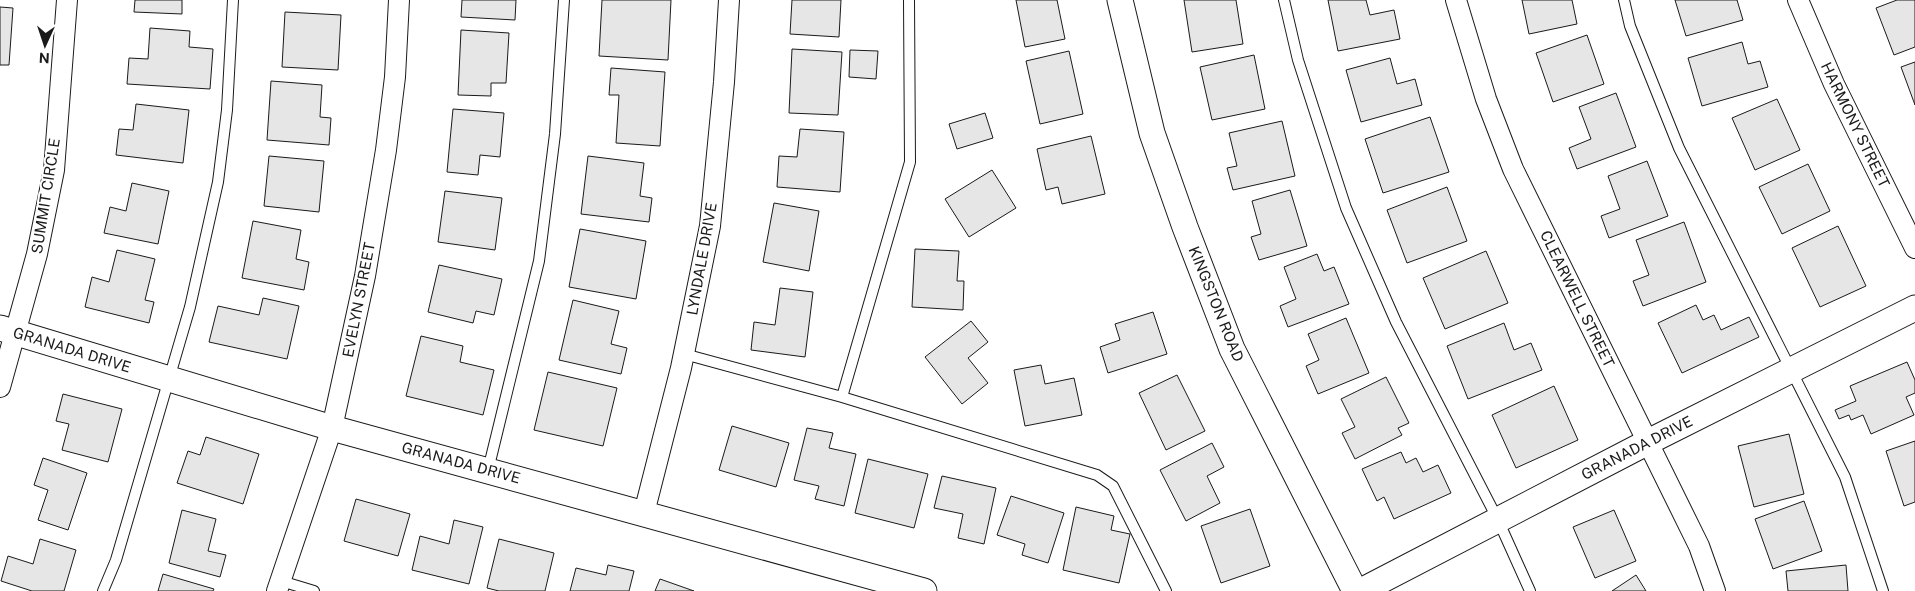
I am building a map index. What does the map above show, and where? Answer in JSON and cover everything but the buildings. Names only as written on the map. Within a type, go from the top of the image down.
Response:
[{"type":"street","name":"SUMMIT CIRCLE","points":[[0,387],[8,331],[37,254],[54,170],[67,0]]},
{"type":"street","name":"EVELYN STREET","points":[[279,586],[332,428],[365,276],[386,150],[394,78],[399,0]]},
{"type":"street","name":"LYNDALE DRIVE","points":[[644,513],[684,354],[710,226],[724,82],[729,0]]},
{"type":"street","name":"KINGSTON ROAD","points":[[1120,0],[1152,133],[1185,227],[1232,349],[1356,591]]},
{"type":"street","name":"CLEARWELL STREET","points":[[1456,0],[1486,99],[1513,169],[1699,546],[1715,591]]},
{"type":"street","name":"HARMONY STREET","points":[[1798,0],[1834,84],[1915,248]]},
{"type":"street","name":"GRANADA DRIVE","points":[[1361,591],[1648,442],[1915,308]]},
{"type":"street","name":"GRANADA DRIVE","points":[[8,331],[332,428],[924,591]]},
{"type":"lane","points":[[103,591],[116,560],[170,379],[190,307],[218,182],[227,110],[233,0]]},
{"type":"lane","points":[[488,470],[539,261],[555,134],[564,0]]},
{"type":"lane","points":[[842,397],[910,162],[909,0]]},
{"type":"lane","points":[[1284,0],[1298,60],[1346,208],[1396,322],[1498,520],[1530,591]]},
{"type":"lane","points":[[1624,0],[1630,26],[1679,148],[1845,478],[1883,591]]},
{"type":"lane","points":[[684,354],[842,397],[1096,475],[1113,486],[1166,591]]},
{"type":"lane","points":[[279,586],[314,591]]}]
